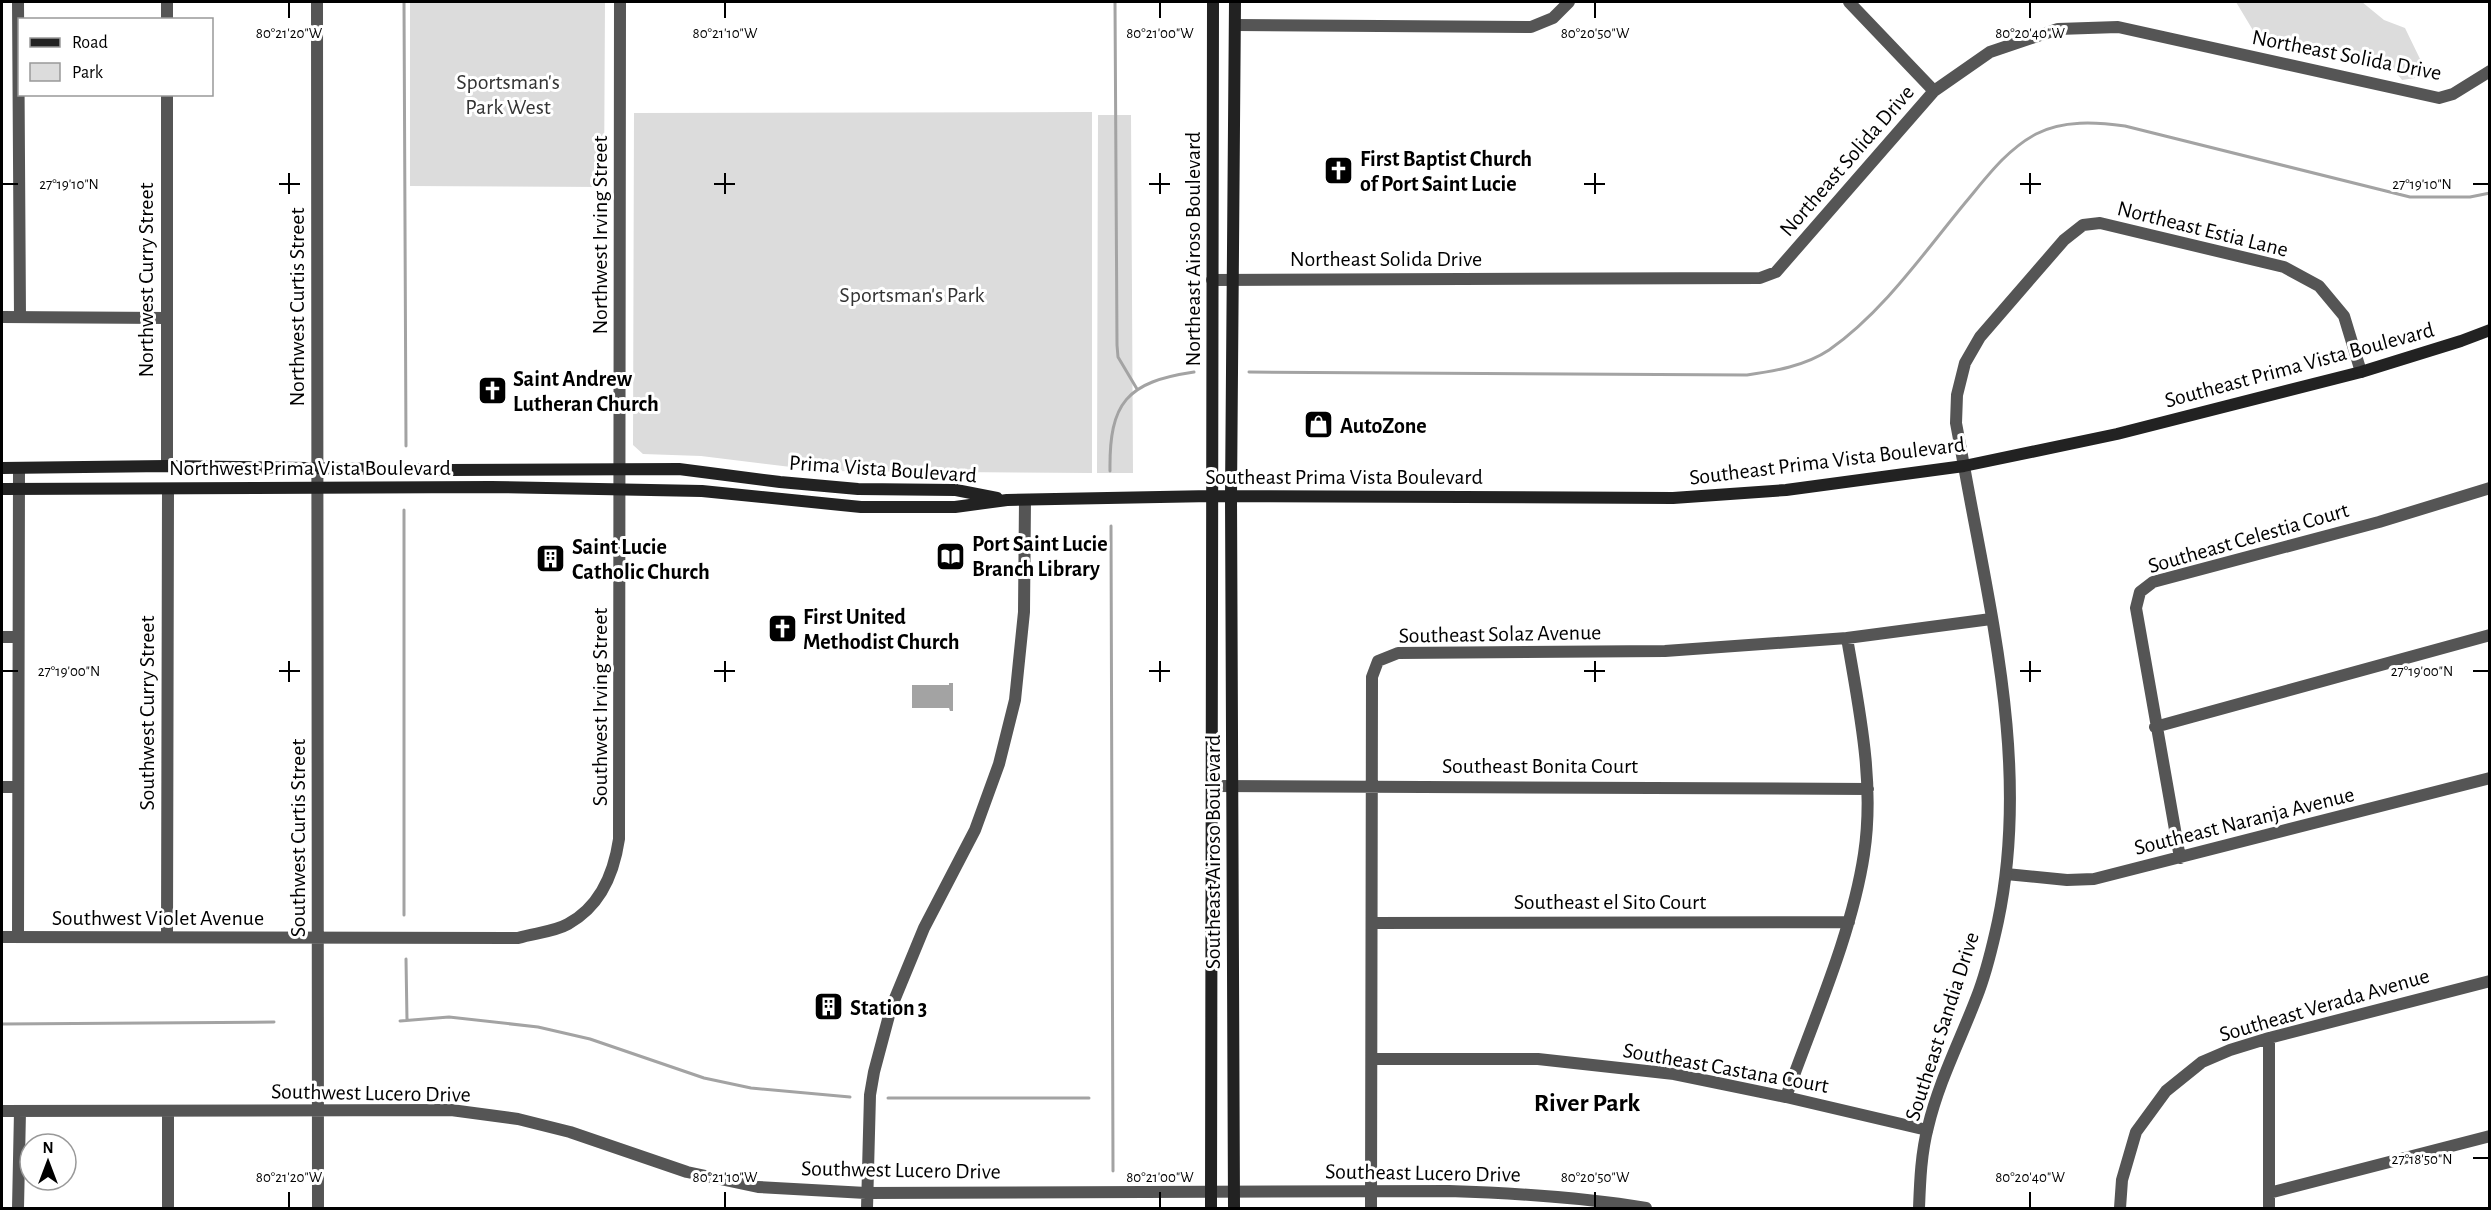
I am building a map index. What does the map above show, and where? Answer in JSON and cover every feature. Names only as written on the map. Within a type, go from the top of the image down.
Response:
[{"type":"main road","name":"Northeast Airoso Boulevard","points":[[1212,496],[1213,2]]},
{"type":"main road","name":"Northeast Airoso Boulevard","points":[[1232,496],[1235,2]]},
{"type":"main road","name":"Southeast Prima Vista Boulevard","points":[[1007,500],[1212,496],[1673,498],[1786,490],[1964,466],[2117,434],[2361,372],[2490,330]]},
{"type":"main road","name":"Northwest Prima Vista Boulevard","points":[[2,468],[167,466],[620,468]]},
{"type":"main road","name":"Prima Vista Boulevard","points":[[620,468],[679,469],[780,482],[861,489],[957,490],[1007,500]]},
{"type":"main road","name":"Northwest Prima Vista Boulevard","points":[[2,489],[491,487],[620,490]]},
{"type":"main road","name":"Prima Vista Boulevard","points":[[620,490],[702,491],[845,507],[955,507],[1007,500]]},
{"type":"main road","name":"Southeast Airoso Boulevard","points":[[1211,1209],[1212,496]]},
{"type":"main road","name":"Southeast Airoso Boulevard","points":[[1232,496],[1234,1209]]},
{"type":"main road","points":[[1212,993],[1234,993]]},
{"type":"street","points":[[18,2],[18,18]]},
{"type":"street","points":[[167,2],[167,18]]},
{"type":"street","name":"Northwest Curtis Street","points":[[317,2],[318,468]]},
{"type":"street","name":"Northwest Irving Street","points":[[620,2],[620,468]]},
{"type":"street","points":[[1236,25],[1531,27],[1553,18],[1569,2]]},
{"type":"street","points":[[1849,2],[1934,91]]},
{"type":"street","name":"Northeast Solida Drive","points":[[1212,280],[1760,278],[1776,272],[1934,91],[1990,52],[2058,29],[2118,27],[2439,98],[2453,94],[2490,71]]},
{"type":"street","points":[[19,96],[20,317]]},
{"type":"street","name":"Northwest Curry Street","points":[[167,96],[167,466]]},
{"type":"street","name":"Northeast Estia Lane","points":[[1964,466],[1956,423],[1957,395],[1965,363],[1980,337],[2064,240],[2083,225],[2100,223],[2284,267],[2319,286],[2344,316],[2361,372]]},
{"type":"street","points":[[2,317],[166,318]]},
{"type":"street","name":"Southeast Sandia Drive","points":[[1919,1209],[1927,1130],[1938,1089],[1979,990],[1997,922],[2006,874],[2012,793],[2006,708],[1964,466]]},
{"type":"street","points":[[18,937],[17,637],[20,468]]},
{"type":"street","name":"Southwest Curtis Street","points":[[318,468],[318,1209]]},
{"type":"street","name":"Southwest Irving Street","points":[[594,904],[611,877],[619,839],[620,468]]},
{"type":"street","name":"Southeast Celestia Court","points":[[2180,858],[2136,608],[2140,592],[2153,582],[2379,522],[2490,488]]},
{"type":"street","name":"Southwest Curry Street","points":[[167,937],[168,490]]},
{"type":"street","points":[[867,1209],[870,1095],[891,1008],[924,928],[975,830],[999,765],[1015,700],[1024,612],[1025,500]]},
{"type":"street","name":"Southeast Solaz Avenue","points":[[1371,1209],[1372,677],[1378,661],[1398,653],[1665,651],[1847,638],[1991,620]]},
{"type":"street","points":[[2156,727],[2490,635]]},
{"type":"street","points":[[2,637],[17,637]]},
{"type":"street","points":[[1786,1097],[1849,922],[1864,854],[1868,789],[1863,729],[1847,638]]},
{"type":"street","name":"Southeast Naranja Avenue","points":[[2006,874],[2067,880],[2094,879],[2490,778]]},
{"type":"street","name":"Southeast Bonita Court","points":[[1212,786],[1868,789]]},
{"type":"street","points":[[2,788],[18,788]]},
{"type":"street","name":"Southwest Violet Avenue","points":[[2,937],[518,938],[568,924],[594,904]]},
{"type":"street","name":"Southeast el Sito Court","points":[[1372,922],[1849,922]]},
{"type":"street","name":"Southeast Verada Avenue","points":[[2120,1209],[2122,1180],[2136,1132],[2166,1091],[2202,1062],[2230,1050],[2269,1038],[2490,981]]},
{"type":"street","points":[[2269,1038],[2269,1209]]},
{"type":"street","name":"Southeast Castana Court","points":[[1372,1059],[1539,1059],[1674,1074],[1927,1130]]},
{"type":"street","name":"Southwest Lucero Drive","points":[[2,1111],[451,1110],[518,1119],[570,1132],[687,1172],[758,1187],[866,1193],[1234,1192]]},
{"type":"street","points":[[18,1209],[20,1111]]},
{"type":"street","points":[[168,1112],[168,1209]]},
{"type":"street","points":[[2269,1193],[2490,1136]]},
{"type":"street","name":"Southeast Lucero Drive","points":[[1234,1192],[1371,1190],[1514,1193],[1606,1201],[1646,1209]]},
{"type":"green space","name":"Sportsman's Park West","points":[[410,2],[605,2],[604,187],[410,186]]},
{"type":"green space","points":[[2236,2],[2362,2],[2384,20],[2405,28],[2421,61],[2422,77],[2402,80],[2385,58],[2257,37]]},
{"type":"green space","name":"Sportsman's Park","points":[[1092,112],[1092,473],[824,471],[701,456],[643,454],[633,445],[634,113]]},
{"type":"green space","points":[[1098,115],[1131,115],[1133,473],[1097,473]]},
{"type":"shaded area","points":[[953,683],[953,711],[949,708],[912,708],[912,685],[949,685]]},
{"type":"waterway","points":[[404,2],[406,446]]},
{"type":"waterway","points":[[1115,2],[1117,345],[1118,357],[1137,389]]},
{"type":"waterway","points":[[1249,372],[1747,375],[1800,364],[1820,356],[1849,335],[1885,300],[2006,156],[2036,134],[2068,124],[2091,123],[2125,126],[2410,197],[2470,197],[2490,193]]},
{"type":"waterway","points":[[1110,471],[1113,428],[1118,412],[1126,399],[1152,382],[1194,372]]},
{"type":"waterway","points":[[404,510],[404,915]]},
{"type":"waterway","points":[[1111,526],[1113,1171]]},
{"type":"waterway","points":[[406,959],[407,1020]]},
{"type":"waterway","points":[[400,1021],[449,1017],[538,1027],[590,1039],[704,1078],[751,1088],[850,1097]]},
{"type":"waterway","points":[[2,1024],[274,1022]]},
{"type":"waterway","points":[[888,1098],[1089,1098]]},
{"type":"place","name":"First Baptist Church of Port Saint Lucie","points":[[1339,171]]},
{"type":"place","name":"Saint Andrew Lutheran Church","points":[[492,391]]},
{"type":"place","name":"AutoZone","points":[[1319,425]]},
{"type":"place","name":"Port Saint Lucie Branch Library","points":[[951,556]]},
{"type":"place","name":"Saint Lucie Catholic Church","points":[[551,559]]},
{"type":"place","name":"First United Methodist Church","points":[[782,629]]},
{"type":"place","name":"Station 3","points":[[829,1007]]},
{"type":"district","name":"River Park","points":[[1587,1102]]}]
